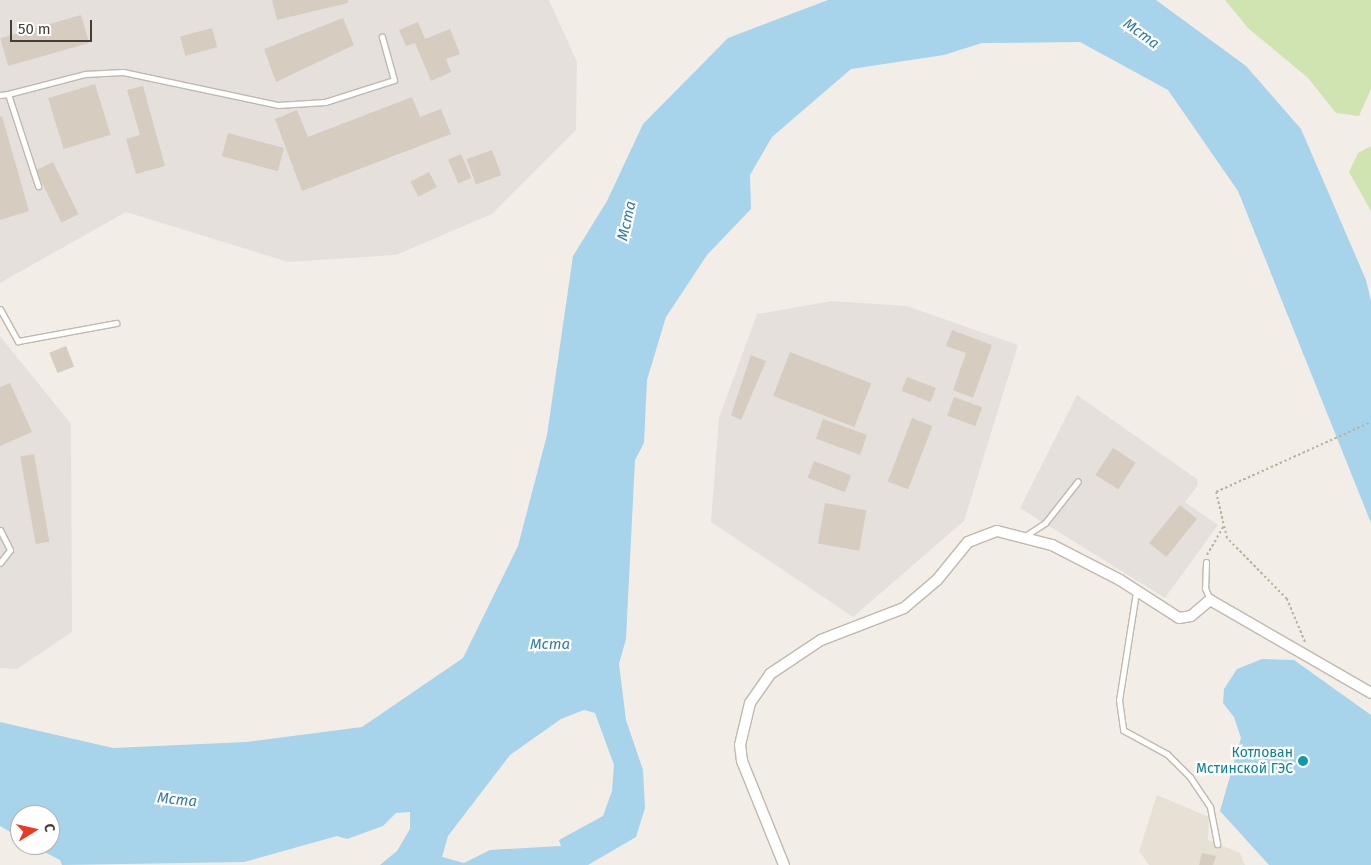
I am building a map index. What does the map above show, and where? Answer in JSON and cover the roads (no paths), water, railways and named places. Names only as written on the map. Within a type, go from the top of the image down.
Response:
[{"type":"street","points":[[784,865],[746,779],[740,745],[750,703],[770,674],[821,640],[904,608],[937,580],[968,542],[997,531],[1025,536],[1088,563],[1178,618],[1191,616],[1210,600],[1311,656],[1371,693]]},
{"type":"lane","points":[[0,95],[85,74],[122,72],[278,105],[326,102],[394,80],[382,38]]},
{"type":"lane","points":[[8,94],[38,186]]},
{"type":"lane","points":[[0,309],[18,341],[116,323]]},
{"type":"lane","points":[[1025,536],[1045,523],[1078,481]]},
{"type":"lane","points":[[0,530],[10,550],[0,562]]},
{"type":"lane","points":[[1206,562],[1205,588],[1210,600]]},
{"type":"lane","points":[[1136,592],[1119,700],[1124,730],[1167,754],[1190,777],[1210,807],[1217,844]]},
{"type":"water","name":"Мста","points":[[828,0],[1156,0],[1246,66],[1301,129],[1366,280],[1371,301],[1371,523],[1238,191],[1168,90],[1080,42],[982,43],[944,55],[851,69],[772,137],[750,175],[751,209],[707,255],[666,317],[647,380],[644,443],[635,460],[626,639],[619,664],[626,720],[643,770],[645,808],[636,837],[588,865],[380,865],[397,851],[410,829],[410,812],[396,813],[383,826],[347,839],[337,836],[244,862],[62,865],[60,860],[50,855],[60,855],[60,805],[10,805],[10,832],[0,826],[0,722],[113,748],[246,742],[362,727],[463,658],[518,546],[547,435],[573,256],[607,201],[643,124],[728,38]],"holes":[[[584,710],[595,713],[614,765],[612,791],[603,816],[559,840],[561,846],[490,850],[464,863],[442,857],[448,836],[510,755],[561,719]]]},
{"type":"water","name":"Котлован Мстинской ГЭС","points":[[1262,659],[1294,660],[1371,715],[1371,865],[1269,865],[1220,811],[1241,738],[1234,717],[1223,703],[1224,689],[1237,669]]},
{"type":"place","name":"Котлован Мстинской ГЭС","points":[[1303,761]]}]
